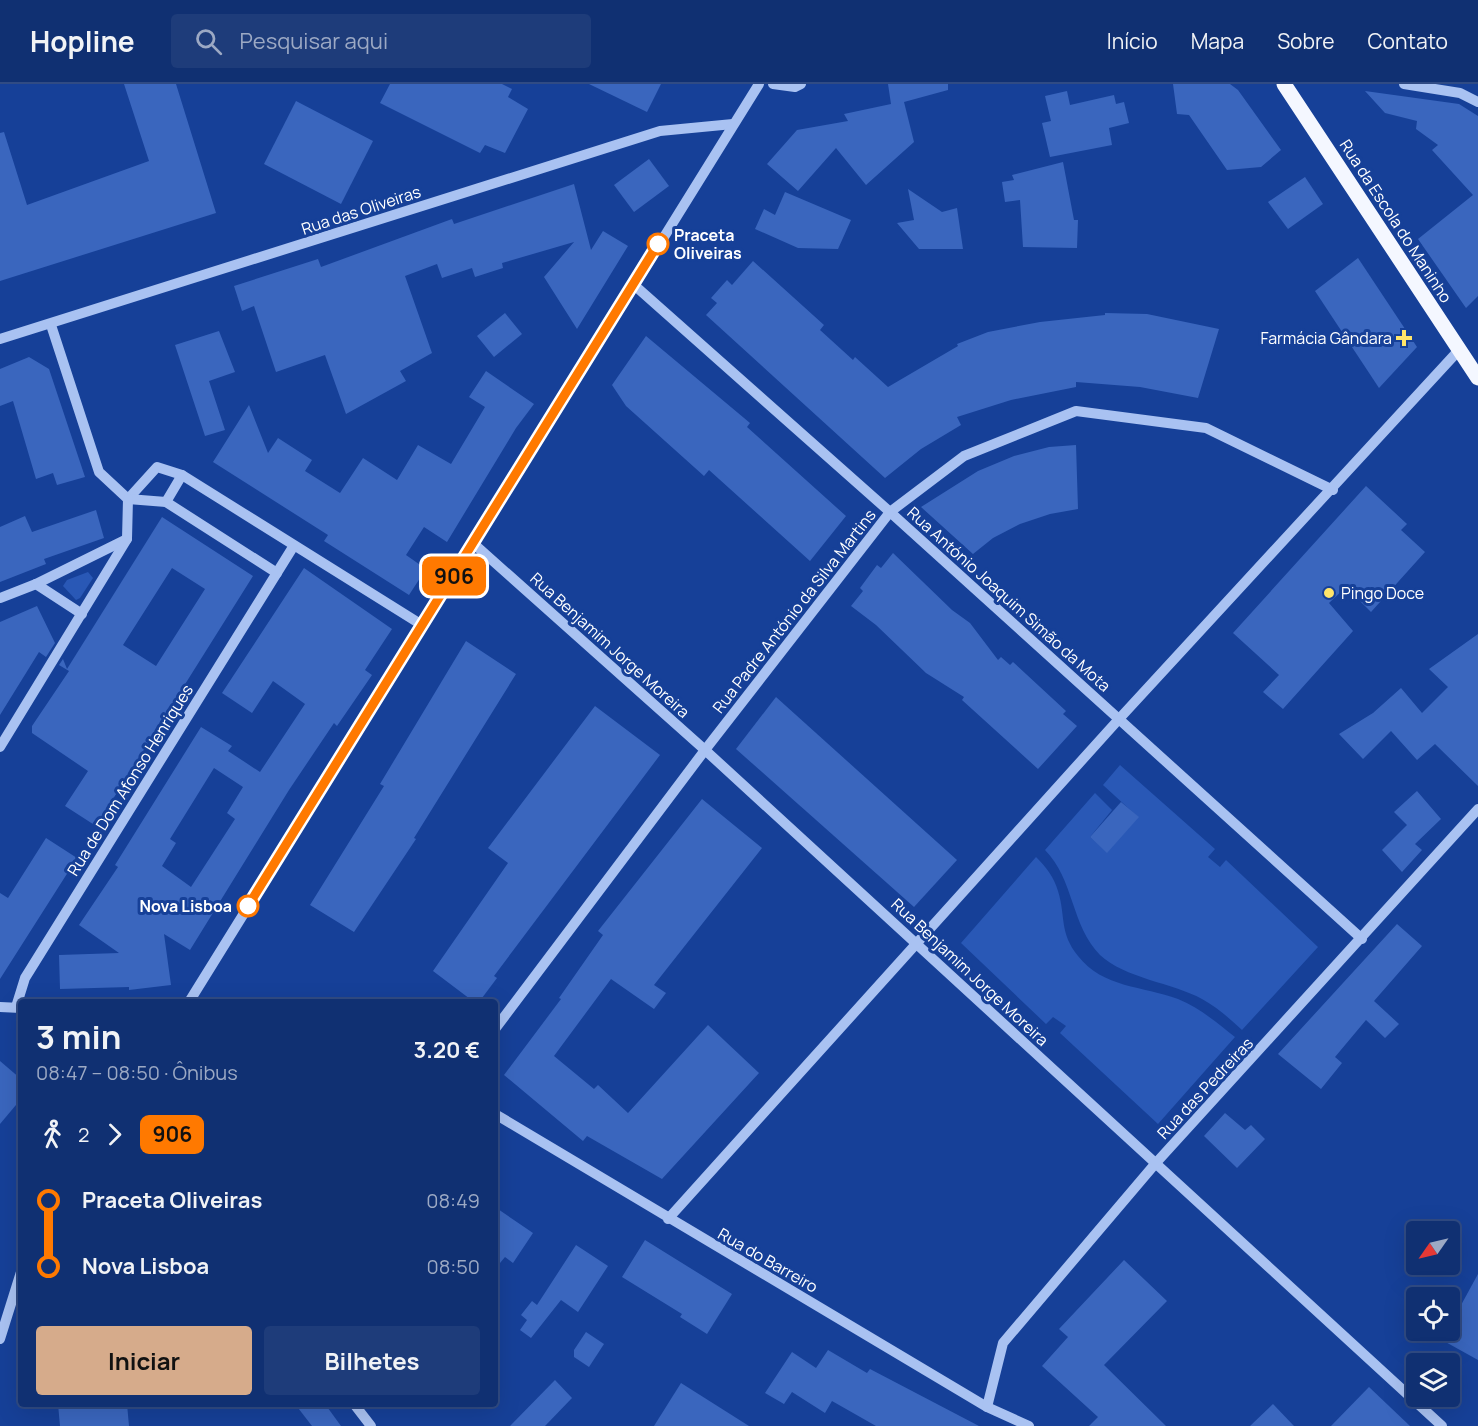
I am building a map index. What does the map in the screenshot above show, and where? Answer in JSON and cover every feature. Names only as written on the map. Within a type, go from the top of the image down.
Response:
[{"type":"main road","name":"Rua da Escola do Maninho","points":[[1284,84],[1478,378]]},
{"type":"street","points":[[191,999],[759,84]]},
{"type":"street","points":[[773,84],[795,87],[801,84]]},
{"type":"street","points":[[1404,84],[1460,93],[1478,102]]},
{"type":"street","name":"Rua das Oliveiras","points":[[0,339],[51,325],[660,131],[733,124]]},
{"type":"street","name":"Rua António Joaquim Simão da Mota","points":[[633,285],[890,512],[1362,939]]},
{"type":"street","points":[[51,325],[99,472],[128,500],[166,502],[277,573]]},
{"type":"street","points":[[668,1219],[1119,719],[1333,490],[1459,350]]},
{"type":"street","name":"Rua Padre António da Silva Martins","points":[[498,1025],[705,750],[890,512],[964,456],[1076,411],[1206,428],[1333,490]]},
{"type":"street","points":[[0,747],[127,539],[128,500],[157,467],[182,475],[293,547],[422,625]]},
{"type":"street","points":[[166,502],[182,475]]},
{"type":"street","points":[[0,598],[36,584],[127,539]]},
{"type":"street","name":"Rua Benjamim Jorge Moreira","points":[[474,544],[705,750],[1443,1426]]},
{"type":"street","name":"Rua de Dom Afonso Henriques","points":[[21,999],[26,978],[293,547]]},
{"type":"street","points":[[36,584],[82,614]]},
{"type":"street","name":"Rua das Pedreiras","points":[[987,1407],[1003,1343],[1155,1164],[1478,809]]},
{"type":"street","points":[[0,1007],[18,1007]]},
{"type":"street","name":"Rua do Barreiro","points":[[498,1116],[987,1407],[1029,1426]]},
{"type":"street","points":[[0,1339],[18,1282]]},
{"type":"street","points":[[356,1407],[371,1426]]},
{"type":"shaded area","points":[[88,572],[93,578],[80,598],[76,600],[63,586],[67,580]]},
{"type":"shaded area","points":[[1120,765],[1215,849],[1208,857],[1220,867],[1226,860],[1318,947],[1242,1030],[1218,1009],[1202,999],[1135,975],[1110,963],[1100,955],[1083,930],[1062,875],[1045,850],[1095,793],[1112,810],[1090,837],[1107,852],[1138,817],[1103,785]]},
{"type":"shaded area","points":[[1036,857],[1056,886],[1068,939],[1088,967],[1124,985],[1178,999],[1208,1016],[1235,1037],[1158,1124],[1060,1033],[1066,1026],[1053,1017],[1046,1024],[961,943]]},
{"type":"building","points":[[124,84],[176,84],[216,213],[0,281],[0,133],[4,132],[27,205],[149,161]]},
{"type":"building","points":[[390,84],[502,84],[512,89],[508,97],[528,109],[505,153],[485,145],[480,153],[380,103]]},
{"type":"building","points":[[589,84],[661,84],[647,112]]},
{"type":"building","points":[[888,84],[948,84],[948,90],[904,102],[914,142],[866,185],[836,148],[798,191],[767,164],[797,130],[848,121],[844,114],[891,104]]},
{"type":"building","points":[[1173,84],[1230,84],[1238,90],[1281,150],[1261,167],[1227,170],[1189,115],[1177,114]]},
{"type":"building","points":[[1067,91],[1070,105],[1114,95],[1116,104],[1124,102],[1129,123],[1109,128],[1112,145],[1050,157],[1042,123],[1051,121],[1045,96]]},
{"type":"building","points":[[1365,91],[1459,104],[1478,116],[1478,296],[1466,308],[1418,239],[1473,195],[1432,150],[1438,145],[1416,129],[1417,121],[1385,113]]},
{"type":"building","points":[[296,101],[373,141],[341,204],[264,164]]},
{"type":"building","points":[[649,159],[669,186],[634,212],[614,185]]},
{"type":"building","points":[[1063,162],[1074,220],[1078,220],[1077,248],[1023,247],[1020,200],[1005,202],[1002,182],[1014,180],[1012,175]]},
{"type":"building","points":[[1305,177],[1323,204],[1288,229],[1268,202]]},
{"type":"building","points":[[574,184],[591,250],[603,231],[628,246],[577,329],[544,277],[574,242],[502,263],[503,268],[475,277],[472,268],[442,278],[437,264],[405,276],[432,353],[400,371],[406,381],[346,414],[325,355],[276,372],[254,306],[242,311],[234,286],[318,259],[321,267],[452,219],[454,224]]},
{"type":"building","points":[[908,189],[942,212],[957,208],[963,249],[919,249],[897,223],[914,220]]},
{"type":"building","points":[[785,192],[851,220],[838,249],[798,248],[755,229],[764,209],[775,215]]},
{"type":"building","points":[[1358,258],[1417,347],[1379,388],[1315,291]]},
{"type":"building","points":[[753,261],[824,325],[820,330],[888,387],[958,346],[957,344],[988,332],[1040,322],[1105,315],[1105,313],[1147,314],[1219,329],[1198,398],[1140,387],[1076,382],[1076,387],[1011,400],[957,417],[961,425],[921,449],[885,478],[706,315],[717,303],[711,298],[727,280],[732,285]]},
{"type":"building","points":[[505,313],[522,334],[494,357],[477,336]]},
{"type":"building","points":[[219,331],[235,372],[209,381],[225,430],[205,436],[175,345]]},
{"type":"building","points":[[646,336],[750,423],[747,427],[846,516],[810,561],[709,470],[704,476],[626,406],[612,385]]},
{"type":"building","points":[[29,357],[49,369],[85,477],[57,485],[53,473],[36,479],[13,401],[0,406],[0,369]]},
{"type":"building","points":[[486,371],[534,404],[516,428],[447,542],[424,527],[406,555],[426,569],[409,595],[324,541],[328,535],[213,462],[249,405],[268,453],[278,438],[312,460],[305,471],[340,493],[363,458],[397,480],[418,445],[451,464],[485,407],[469,397]]},
{"type":"building","points":[[1076,445],[1078,509],[1050,514],[1020,524],[993,538],[973,554],[921,507],[978,471],[1014,456],[1049,447]]},
{"type":"building","name":"Pingo Doce","points":[[1366,486],[1407,524],[1401,530],[1425,552],[1371,612],[1346,587],[1329,603],[1353,631],[1283,709],[1263,692],[1279,675],[1233,633]]},
{"type":"building","points":[[96,510],[104,538],[44,559],[46,564],[0,582],[0,527],[25,516],[32,532]]},
{"type":"building","points":[[162,517],[253,576],[96,826],[65,806],[88,771],[32,733],[32,726],[69,671],[59,665],[63,659],[67,669]],"holes":[[[172,568],[205,589],[156,666],[123,645]]]},
{"type":"building","points":[[893,553],[952,610],[970,623],[998,660],[1001,657],[1010,665],[1013,662],[1066,711],[1063,714],[1077,726],[1038,769],[962,700],[964,697],[926,673],[876,625],[851,606],[863,591],[860,588],[877,565],[881,568]]},
{"type":"building","points":[[304,568],[392,629],[365,670],[372,675],[337,726],[334,723],[289,790],[190,950],[164,934],[171,985],[129,990],[129,987],[60,989],[59,955],[119,953],[79,925],[118,867],[115,865],[201,727],[232,746],[228,751],[260,772],[305,704],[273,681],[252,713],[222,693]],"holes":[[[214,768],[243,787],[227,813],[235,819],[191,887],[162,866],[176,843],[170,839]]]},
{"type":"building","points":[[37,606],[55,643],[46,657],[39,652],[0,715],[0,622]]},
{"type":"building","points":[[1478,634],[1478,786],[1435,744],[1417,760],[1391,731],[1363,759],[1339,734],[1373,713],[1401,688],[1422,713],[1448,687],[1429,669]]},
{"type":"building","points":[[466,641],[516,674],[414,838],[416,839],[354,932],[310,905],[384,786],[380,784]]},
{"type":"building","points":[[776,697],[957,860],[914,907],[736,749]]},
{"type":"building","points":[[595,706],[660,755],[494,976],[497,978],[481,999],[470,999],[433,971],[508,863],[488,848]]},
{"type":"building","points":[[1417,791],[1441,819],[1415,844],[1422,850],[1402,872],[1382,850],[1407,825],[1394,812]]},
{"type":"building","points":[[702,799],[762,848],[654,985],[666,993],[654,1009],[611,979],[554,1056],[594,1089],[598,1085],[628,1113],[708,1025],[759,1073],[662,1179],[587,1136],[583,1141],[504,1075],[561,999],[559,998],[603,935],[598,931]]},
{"type":"building","points":[[1121,802],[1139,817],[1107,853],[1090,837]]},
{"type":"building","points":[[46,838],[77,858],[0,979],[0,893],[8,898]]},
{"type":"building","points":[[1397,924],[1422,946],[1374,1001],[1399,1024],[1385,1038],[1366,1020],[1335,1057],[1342,1063],[1321,1089],[1278,1054]]},
{"type":"building","points":[[0,1061],[18,1076],[18,1103],[0,1124]]},
{"type":"building","points":[[1225,1113],[1245,1130],[1251,1125],[1265,1139],[1237,1168],[1204,1136]]},
{"type":"building","points":[[498,1209],[533,1233],[513,1263],[505,1257],[498,1265]]},
{"type":"building","points":[[645,1240],[732,1294],[707,1334],[680,1317],[682,1314],[622,1277]]},
{"type":"building","points":[[576,1245],[608,1266],[578,1312],[561,1300],[531,1338],[520,1330],[527,1320],[521,1315],[532,1301],[537,1305]]},
{"type":"building","points":[[1124,1260],[1167,1301],[1104,1365],[1166,1426],[1089,1426],[1098,1417],[1042,1366],[1068,1337],[1059,1329]]},
{"type":"building","points":[[1478,1274],[1478,1360],[1444,1341],[1460,1341],[1460,1307]]},
{"type":"building","points":[[586,1332],[604,1344],[589,1367],[574,1357],[574,1350]]},
{"type":"building","points":[[828,1350],[867,1373],[870,1369],[979,1426],[876,1426],[832,1401],[825,1413],[792,1392],[784,1404],[765,1393],[792,1352],[816,1368]]},
{"type":"building","points":[[555,1380],[572,1398],[545,1426],[510,1426]]},
{"type":"building","points":[[681,1383],[749,1426],[654,1426]]},
{"type":"building","points":[[1369,1387],[1410,1426],[1331,1426]]},
{"type":"building","points":[[1273,1404],[1294,1426],[1250,1426]]},
{"type":"building","points":[[58,1407],[127,1407],[129,1426],[60,1426]]},
{"type":"building","points":[[297,1407],[327,1407],[341,1426],[312,1426]]},
{"type":"bus line","name":"906","points":[[248,906],[658,244]]},
{"type":"place","name":"Praceta Oliveiras","points":[[658,244]]},
{"type":"place","name":"Farmácia Gândara","points":[[1404,338]]},
{"type":"place","name":"Pingo Doce","points":[[1329,593]]},
{"type":"place","name":"Nova Lisboa","points":[[248,906]]}]
